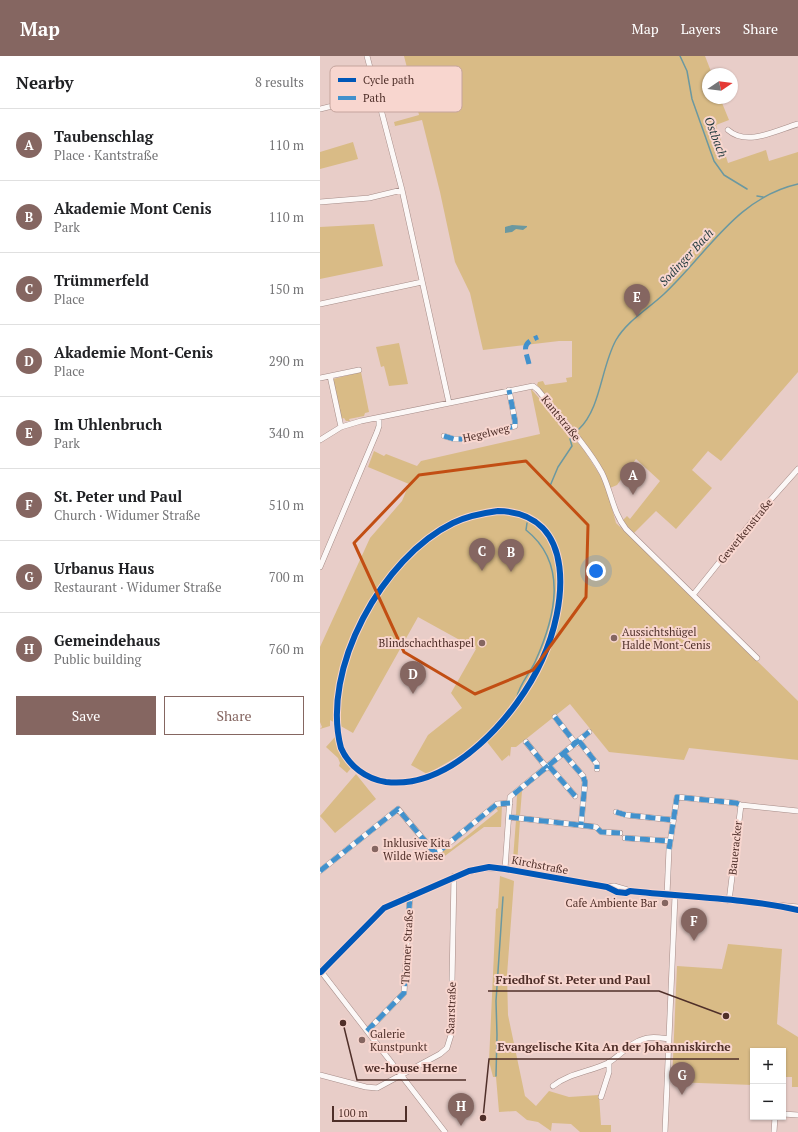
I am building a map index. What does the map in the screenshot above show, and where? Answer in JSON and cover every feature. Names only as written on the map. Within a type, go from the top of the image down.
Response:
[{"type":"street","points":[[366,56],[369,66]]},
{"type":"street","points":[[320,109],[330,107]]},
{"type":"street","points":[[381,112],[402,190],[449,402]]},
{"type":"street","points":[[728,130],[734,135],[750,138],[798,124]]},
{"type":"street","points":[[320,202],[369,198],[402,190]]},
{"type":"street","points":[[320,304],[422,282]]},
{"type":"street","points":[[320,378],[359,370]]},
{"type":"street","points":[[330,376],[342,428]]},
{"type":"street","name":"Kantstraße","points":[[320,440],[342,428],[379,418],[531,385],[538,390],[595,462],[606,483],[620,521],[757,658]]},
{"type":"street","name":"Hegelweg","points":[[444,436],[454,440],[462,439],[512,427],[515,421],[509,390]]},
{"type":"street","points":[[320,567],[377,432],[379,418]]},
{"type":"street","name":"Gewerkenstraße","points":[[693,595],[757,515],[798,469]]},
{"type":"street","points":[[555,717],[598,764],[597,769]]},
{"type":"street","points":[[505,869],[510,797],[590,732]]},
{"type":"street","points":[[526,742],[575,796]]},
{"type":"street","points":[[564,754],[583,776],[586,782],[581,825]]},
{"type":"street","points":[[667,895],[670,841],[677,797],[736,803],[741,805]]},
{"type":"street","points":[[320,871],[398,809],[435,853],[497,804],[510,803]]},
{"type":"street","name":"Baueracker","points":[[729,901],[741,805],[798,811]]},
{"type":"street","points":[[616,812],[626,815],[673,820]]},
{"type":"street","points":[[509,817],[596,827],[601,832],[620,834]]},
{"type":"street","points":[[625,838],[670,841]]},
{"type":"street","name":"Kirchstraße","points":[[320,972],[384,908],[454,876],[484,868],[505,869],[607,887],[614,886],[630,891],[798,907]]},
{"type":"street","name":"Saarstraße","points":[[320,1075],[371,1088],[383,1086],[401,1074],[440,1054],[449,1045],[454,876]]},
{"type":"street","name":"Thorner Straße","points":[[367,1031],[404,993],[410,896]]},
{"type":"street","points":[[664,1132],[675,896]]},
{"type":"street","name":"Kirchstraße","points":[[788,907],[798,910]]},
{"type":"street","points":[[320,972],[445,1132]]},
{"type":"street","points":[[553,1086],[562,1079],[608,1062],[640,1040],[648,1038],[669,1038]]},
{"type":"street","points":[[601,1096],[609,1072],[608,1062]]},
{"type":"street","points":[[786,1114],[798,1115]]},
{"type":"street","points":[[774,1132],[775,1120]]},
{"type":"highlighted area","points":[[526,461],[588,525],[586,597],[533,670],[475,694],[404,652],[354,543],[419,475]]},
{"type":"shaded area","points":[[404,56],[705,56],[710,68],[702,68],[702,104],[722,104],[729,120],[716,125],[728,163],[766,150],[769,161],[798,152],[798,372],[721,461],[708,451],[692,470],[712,488],[676,529],[656,511],[634,533],[622,521],[627,516],[630,519],[660,481],[636,459],[617,485],[610,488],[582,440],[537,385],[538,382],[543,381],[545,385],[567,382],[566,378],[572,377],[572,341],[559,341],[483,350],[470,293],[455,262],[440,192],[422,120],[391,127],[395,126],[394,122],[419,115],[418,112],[462,112],[462,66],[407,66]]},
{"type":"shaded area","points":[[353,142],[358,159],[320,169],[320,152]]},
{"type":"shaded area","points":[[374,224],[383,266],[320,279],[320,227]]},
{"type":"shaded area","points":[[399,343],[408,384],[389,386],[384,366],[381,367],[376,347]]},
{"type":"shaded area","points":[[361,372],[369,412],[365,413],[364,416],[346,421],[344,418],[341,419],[333,379]]},
{"type":"shaded area","points":[[531,390],[584,450],[605,483],[616,523],[798,701],[798,760],[689,748],[684,760],[609,752],[570,704],[516,747],[511,747],[510,757],[509,755],[502,761],[484,738],[464,753],[427,774],[411,765],[428,735],[462,708],[451,693],[476,649],[418,617],[353,733],[330,720],[330,726],[320,729],[322,727],[320,722],[320,647],[370,538],[402,501],[409,484],[368,467],[374,451],[384,456],[386,454],[417,466],[421,461],[540,434]]},
{"type":"shaded area","points":[[335,737],[340,752],[352,767],[347,773],[339,766],[340,763],[338,758],[326,747]]},
{"type":"shaded area","points":[[356,774],[376,799],[335,833],[320,816]]},
{"type":"shaded area","points":[[522,791],[520,816],[516,815],[517,795]]},
{"type":"shaded area","points":[[502,805],[501,827],[484,827],[438,861],[434,857],[447,847],[451,849],[498,811],[495,807]]},
{"type":"shaded area","points":[[516,820],[520,820],[517,865],[513,859]]},
{"type":"shaded area","points":[[500,876],[514,881],[507,975],[508,1015],[525,1096],[536,1106],[549,1091],[569,1097],[599,1095],[601,1125],[611,1125],[611,1132],[580,1132],[571,1124],[552,1123],[551,1131],[538,1122],[527,1120],[516,1111],[499,1112],[496,1077],[493,1077],[489,1061],[496,909],[498,908]]},
{"type":"shaded area","points":[[728,944],[782,949],[777,1024],[798,1037],[798,1087],[792,1087],[792,1077],[786,1077],[786,1048],[750,1048],[750,1085],[672,1082],[677,966],[722,969]]},
{"type":"water","points":[[512,225],[527,227],[523,230],[516,229],[512,232],[505,233],[505,227]]},
{"type":"waterway","name":"Ostbach","points":[[680,56],[687,71],[692,99],[714,161],[724,175],[747,189]]},
{"type":"waterway","name":"Sodinger Bach","points":[[579,429],[592,410],[611,351],[616,340],[626,327],[664,294],[724,229],[740,214],[757,201],[776,191],[798,184]]},
{"type":"waterway","name":"Sodinger Bach","points":[[757,196],[763,197]]},
{"type":"waterway","points":[[550,486],[558,467],[572,446],[571,438]]},
{"type":"waterway","points":[[517,697],[520,688],[533,666],[548,628],[554,592],[553,575],[548,559],[540,544],[526,530],[527,523]]},
{"type":"waterway","points":[[496,1076],[496,1001],[503,897]]},
{"type":"marked path","points":[[529,364],[526,354],[526,347],[529,342],[538,337]]},
{"type":"marked path","points":[[444,436],[454,439],[462,439],[515,426],[509,390]]},
{"type":"marked path","points":[[498,511],[524,516],[542,528],[554,545],[559,567],[560,591],[557,615],[542,660],[517,703],[480,744],[458,761],[435,774],[411,781],[386,782],[365,775],[353,766],[344,755],[341,748],[337,717],[340,684],[349,651],[363,619],[381,588],[403,561],[427,539],[464,518],[498,511]]},
{"type":"marked path","points":[[555,717],[576,744]]},
{"type":"marked path","points":[[514,794],[589,732]]},
{"type":"marked path","points":[[579,741],[597,764],[597,769]]},
{"type":"marked path","points":[[526,742],[547,768]]},
{"type":"marked path","points":[[564,754],[583,776],[585,782],[581,825]]},
{"type":"marked path","points":[[549,766],[575,796]]},
{"type":"marked path","points":[[669,849],[677,797],[736,803],[741,805]]},
{"type":"marked path","points":[[320,871],[398,809],[435,853],[497,804],[510,803]]},
{"type":"marked path","points":[[616,812],[626,815],[673,820]]},
{"type":"marked path","points":[[509,817],[596,827],[601,832],[620,833]]},
{"type":"marked path","points":[[625,838],[670,841]]},
{"type":"marked path","points":[[367,1031],[404,993],[410,895]]},
{"type":"cycle path","points":[[498,511],[524,516],[542,528],[554,545],[559,567],[560,591],[557,615],[542,660],[517,703],[480,744],[458,761],[435,774],[411,781],[386,782],[365,775],[353,766],[344,755],[341,748],[337,717],[340,684],[349,651],[363,619],[381,588],[403,561],[427,539],[464,518],[498,511]]},
{"type":"cycle path","points":[[321,972],[384,908],[469,871],[489,867],[607,887],[617,892],[626,893],[630,891],[736,900],[798,910]]},
{"type":"place","name":"Im Uhlenbruch","points":[[637,317]]},
{"type":"place","name":"Taubenschlag","points":[[633,495]]},
{"type":"place","name":"Trümmerfeld","points":[[482,571]]},
{"type":"place","name":"Akademie Mont Cenis","points":[[511,572]]},
{"type":"place","name":"Aussichtshügel Halde Mont-Cenis","points":[[614,638]]},
{"type":"place","name":"Blindschachthaspel","points":[[482,643]]},
{"type":"place","name":"Akademie Mont-Cenis","points":[[413,694]]},
{"type":"place","name":"Inklusive Kita Wilde Wiese","points":[[375,849]]},
{"type":"place","name":"Cafe Ambiente Bar","points":[[665,903]]},
{"type":"place","name":"St. Peter und Paul","points":[[694,941]]},
{"type":"place","name":"Friedhof St. Peter und Paul","points":[[726,1016]]},
{"type":"place","name":"we-house Herne","points":[[343,1023]]},
{"type":"place","name":"Galerie Kunstpunkt","points":[[362,1040]]},
{"type":"place","name":"Urbanus Haus","points":[[682,1095]]},
{"type":"place","name":"Evangelische Kita An der Johanniskirche","points":[[483,1118]]},
{"type":"place","name":"Gemeindehaus","points":[[461,1126]]}]
